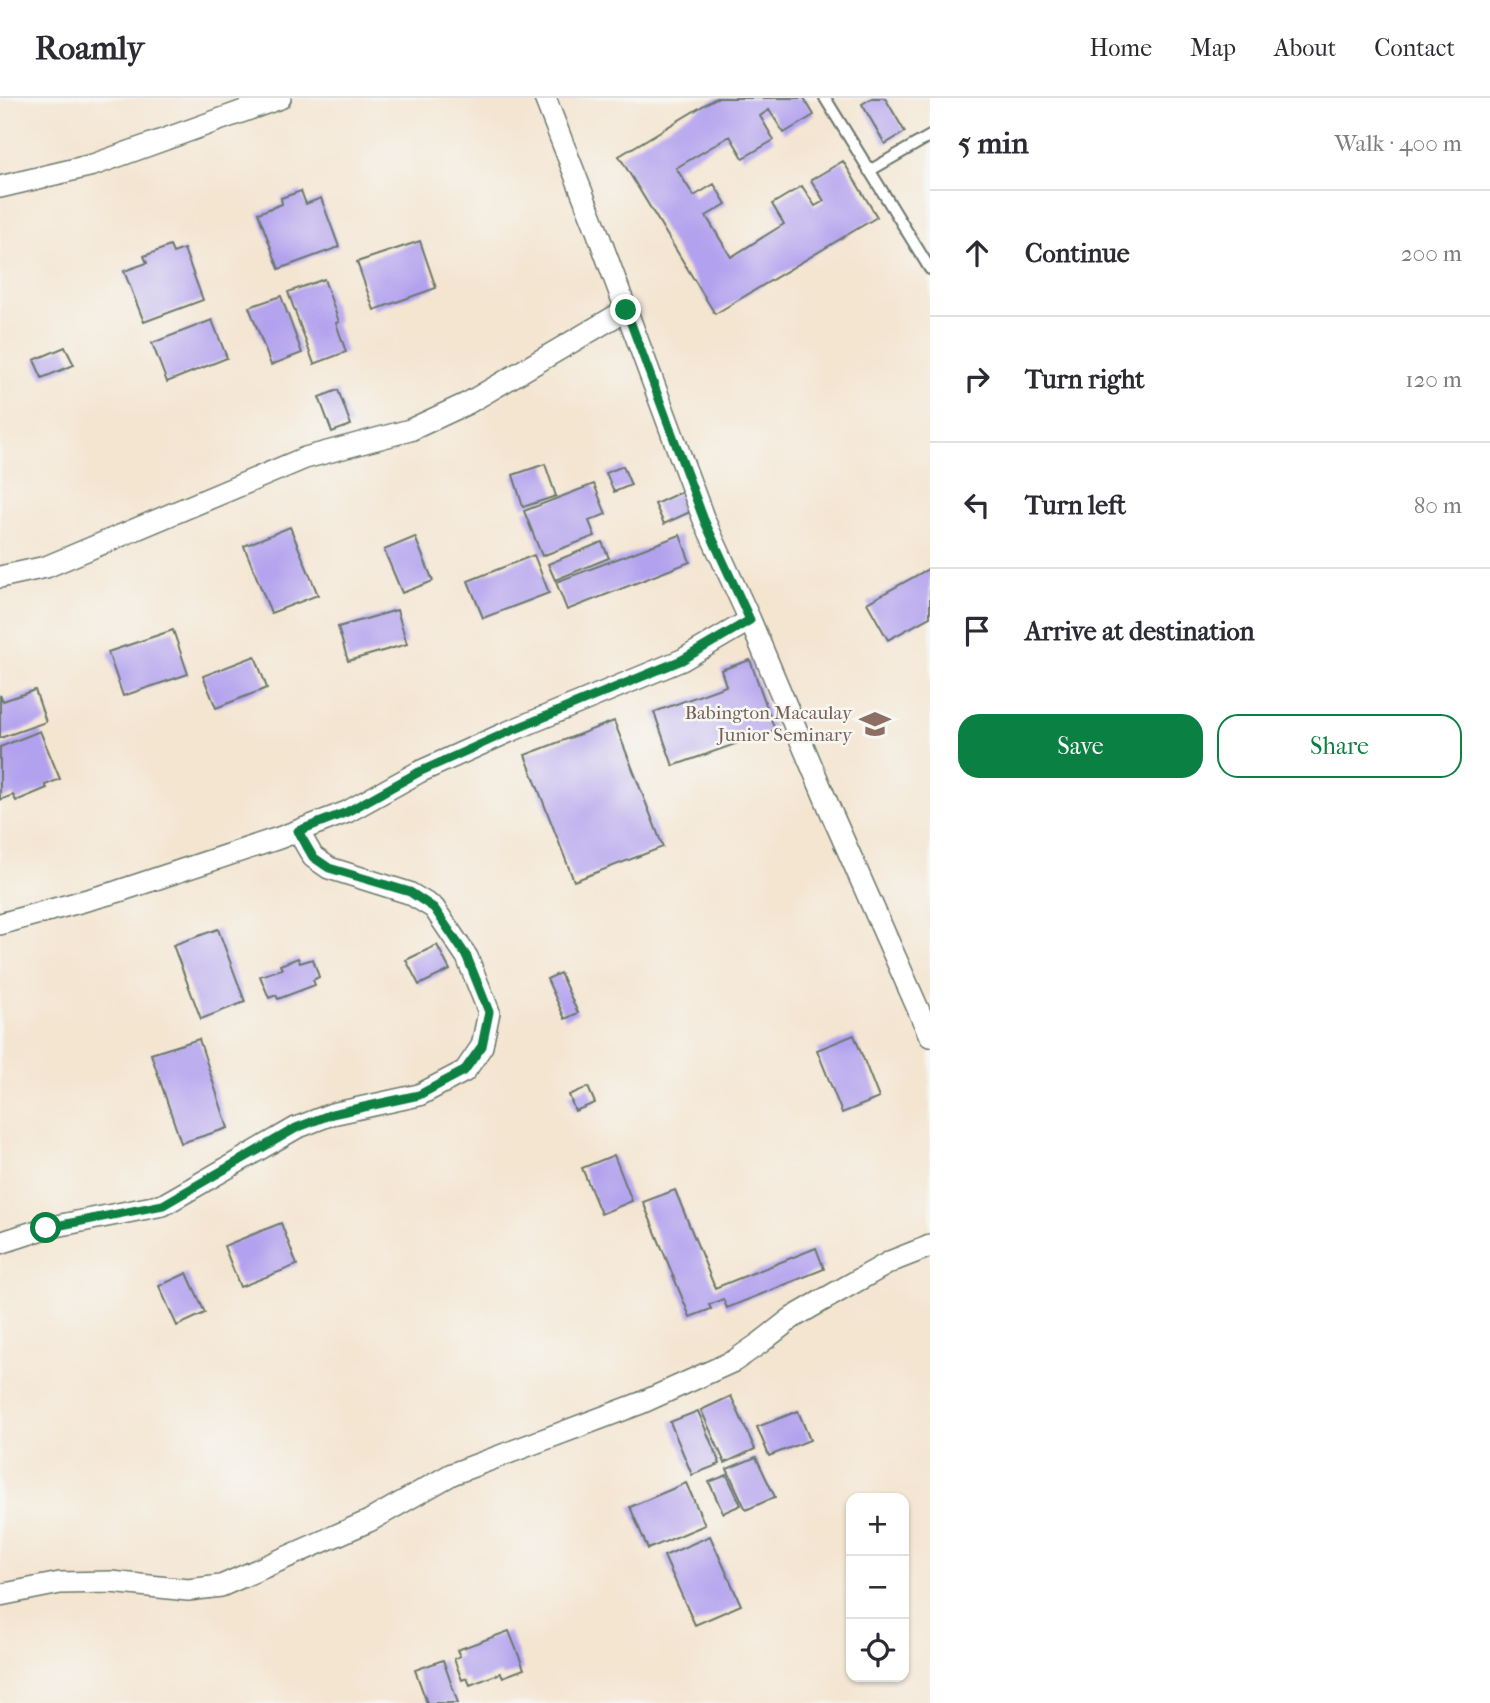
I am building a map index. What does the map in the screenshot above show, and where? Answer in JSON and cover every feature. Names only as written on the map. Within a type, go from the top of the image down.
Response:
[{"type":"street","points":[[0,187],[93,164],[280,98]]},
{"type":"street","points":[[545,98],[704,520],[930,1036]]},
{"type":"street","points":[[0,577],[46,567],[305,458],[410,430],[468,403],[626,310]]},
{"type":"street","points":[[0,923],[116,892],[347,812],[419,772],[682,660],[750,620]]},
{"type":"street","points":[[0,1243],[46,1228],[163,1205],[296,1128],[332,1114],[419,1095],[464,1071],[470,1063],[482,1046],[489,1012],[467,957],[434,908],[410,892],[329,868],[313,857],[298,831]]},
{"type":"street","points":[[0,1595],[60,1583],[111,1582],[188,1590],[221,1586],[369,1521],[452,1474],[641,1403],[734,1361],[792,1318],[892,1261],[930,1246]]},
{"type":"lane","points":[[825,98],[930,269]]},
{"type":"lane","points":[[869,171],[930,136]]},
{"type":"building","points":[[716,98],[804,98],[814,115],[784,133],[769,110],[760,116],[774,140],[743,158],[730,136],[676,168],[694,196],[714,184],[726,204],[706,216],[731,257],[784,224],[772,204],[802,186],[815,206],[824,201],[811,180],[843,161],[877,217],[715,314],[619,156]]},
{"type":"building","points":[[872,98],[885,98],[905,132],[885,144],[862,104]]},
{"type":"building","points":[[301,191],[306,204],[321,198],[339,247],[279,269],[258,213],[282,204],[281,198]]},
{"type":"building","points":[[420,241],[436,288],[374,310],[357,262]]},
{"type":"building","points":[[170,246],[173,253],[184,249],[203,300],[144,322],[124,271],[147,263],[144,256]]},
{"type":"building","points":[[324,279],[346,352],[314,364],[288,292]]},
{"type":"building","points":[[281,296],[302,353],[271,365],[249,307]]},
{"type":"building","points":[[212,320],[227,358],[167,382],[152,343]]},
{"type":"building","points":[[65,347],[74,365],[42,378],[34,360]]},
{"type":"building","points":[[338,390],[351,425],[332,432],[319,397]]},
{"type":"building","points":[[545,464],[556,496],[523,507],[513,475]]},
{"type":"building","points":[[623,466],[631,485],[614,492],[606,473]]},
{"type":"building","points":[[594,484],[606,514],[589,521],[595,536],[542,556],[524,511]]},
{"type":"building","points":[[683,491],[692,511],[664,524],[655,504]]},
{"type":"building","points":[[290,527],[318,595],[271,613],[244,546]]},
{"type":"building","points":[[680,535],[690,562],[567,610],[556,582]]},
{"type":"building","points":[[415,537],[433,581],[402,593],[384,550]]},
{"type":"building","points":[[602,542],[609,558],[555,580],[548,564]]},
{"type":"building","points":[[534,555],[549,593],[483,618],[468,581]]},
{"type":"building","points":[[930,568],[930,617],[888,640],[867,603]]},
{"type":"building","points":[[397,610],[407,644],[348,661],[338,627]]},
{"type":"building","points":[[173,630],[188,674],[123,696],[108,652]]},
{"type":"building","points":[[255,656],[267,688],[216,708],[203,676]]},
{"type":"building","points":[[750,660],[775,730],[673,766],[654,712],[726,686],[721,670]]},
{"type":"building","points":[[35,690],[46,722],[0,738],[0,695],[3,701]]},
{"type":"building","points":[[614,721],[663,847],[574,881],[525,755]]},
{"type":"building","points":[[40,731],[60,779],[45,785],[47,788],[16,801],[13,795],[0,800],[0,747]]},
{"type":"building","points":[[218,929],[245,1002],[201,1019],[173,945]]},
{"type":"building","points":[[437,945],[450,970],[419,985],[406,960]]},
{"type":"building","points":[[298,958],[300,963],[313,959],[319,977],[313,980],[315,985],[278,999],[276,995],[269,998],[260,976],[282,969],[280,965]]},
{"type":"building","points":[[560,973],[578,1013],[565,1019],[547,979]]},
{"type":"building","points":[[854,1035],[879,1098],[842,1113],[817,1050]]},
{"type":"building","points":[[199,1039],[228,1128],[181,1143],[151,1054]]},
{"type":"building","points":[[588,1087],[595,1103],[575,1111],[569,1095]]},
{"type":"building","points":[[614,1155],[632,1201],[601,1214],[582,1168]]},
{"type":"building","points":[[675,1190],[715,1288],[816,1248],[824,1269],[727,1308],[723,1299],[709,1305],[711,1309],[690,1317],[643,1202]]},
{"type":"building","points":[[281,1223],[297,1265],[240,1287],[224,1246]]},
{"type":"building","points":[[187,1273],[205,1313],[177,1326],[159,1286]]},
{"type":"building","points":[[731,1396],[755,1449],[725,1463],[701,1410]]},
{"type":"building","points":[[698,1411],[720,1464],[692,1475],[670,1422]]},
{"type":"building","points":[[798,1411],[810,1440],[769,1456],[757,1427]]},
{"type":"building","points":[[756,1457],[775,1497],[746,1510],[727,1469]]},
{"type":"building","points":[[727,1475],[741,1505],[723,1513],[709,1482]]},
{"type":"building","points":[[686,1483],[705,1525],[648,1549],[630,1507]]},
{"type":"building","points":[[710,1536],[741,1605],[695,1625],[664,1556]]},
{"type":"building","points":[[509,1631],[524,1669],[503,1677],[501,1673],[470,1685],[467,1678],[462,1680],[454,1659],[460,1656],[457,1650]]},
{"type":"building","points":[[443,1660],[458,1703],[427,1703],[415,1670]]},
{"type":"place","name":"Babington Macaulay Junior Seminary","points":[[875,724]]},
{"type":"route","points":[[46,1228],[163,1205],[296,1128],[332,1114],[419,1095],[464,1071],[482,1046],[489,1012],[467,957],[434,908],[410,892],[329,868],[313,857],[298,831],[347,812],[419,772],[508,732],[682,660],[750,620],[704,520],[626,310]]}]
